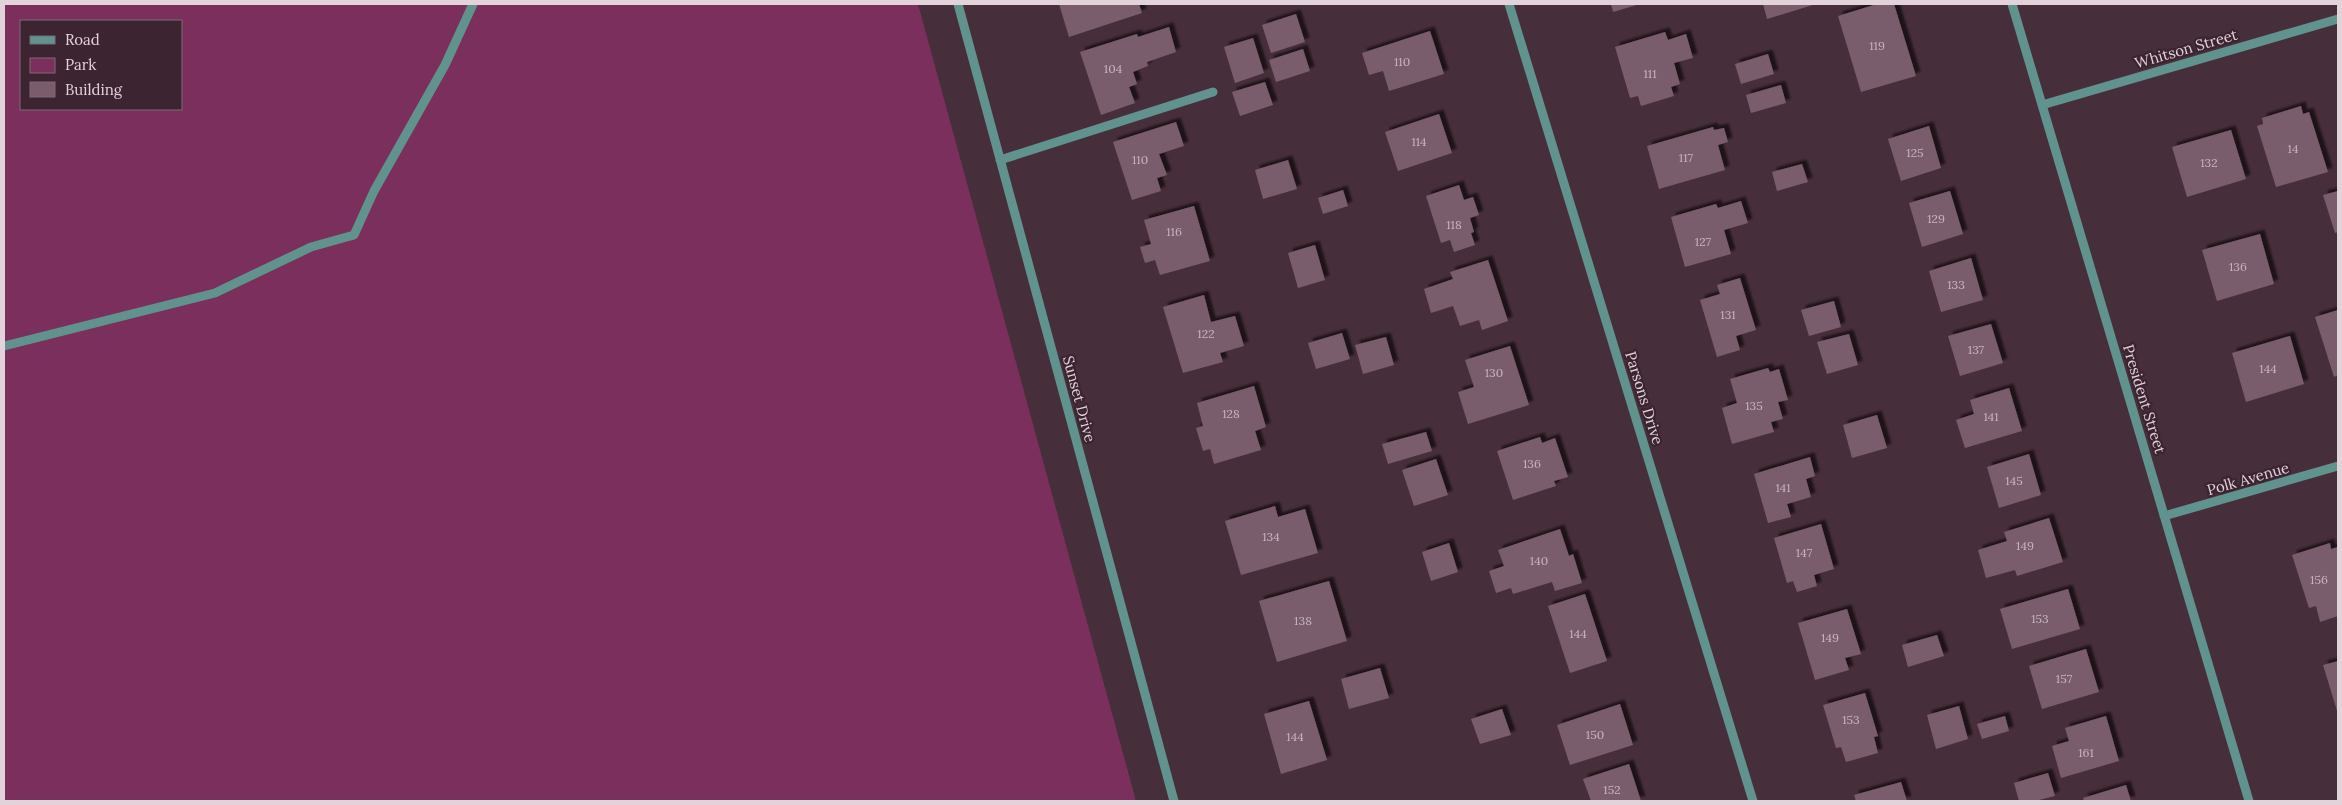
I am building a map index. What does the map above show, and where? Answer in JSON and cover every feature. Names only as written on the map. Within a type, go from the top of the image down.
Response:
[{"type":"street","points":[[4,346],[215,293],[311,247],[354,236],[374,191],[445,65],[473,4]]},
{"type":"street","name":"Sunset Drive","points":[[958,4],[1174,801]]},
{"type":"street","name":"Parsons Drive","points":[[1509,4],[1753,801]]},
{"type":"street","name":"President Street","points":[[2012,4],[2249,801]]},
{"type":"street","name":"Whitson Street","points":[[2042,105],[2338,19]]},
{"type":"street","points":[[1000,160],[1213,92]]},
{"type":"street","name":"Polk Avenue","points":[[2164,516],[2338,466]]},
{"type":"green space","points":[[4,4],[918,4],[1136,801],[4,801]]},
{"type":"building","points":[[1059,4],[1139,4],[1142,13],[1069,37]]},
{"type":"building","points":[[1611,4],[1640,4],[1613,12]]},
{"type":"building","points":[[1763,4],[1816,4],[1767,19]]},
{"type":"building","points":[[1877,4],[1894,4],[1916,76],[1861,92],[1838,16]]},
{"type":"building","points":[[1296,14],[1305,42],[1271,53],[1262,25]]},
{"type":"building","points":[[1169,27],[1176,52],[1147,62],[1148,66],[1133,72],[1137,84],[1129,87],[1135,103],[1101,115],[1080,52],[1137,34],[1138,37]]},
{"type":"building","points":[[1430,31],[1444,74],[1389,91],[1383,71],[1369,75],[1362,53]]},
{"type":"building","points":[[1665,32],[1668,40],[1686,34],[1693,58],[1674,63],[1680,84],[1671,87],[1674,96],[1641,106],[1638,96],[1630,98],[1615,47]]},
{"type":"building","points":[[1253,38],[1264,73],[1235,83],[1224,47]]},
{"type":"building","points":[[1303,49],[1310,71],[1276,82],[1269,60]]},
{"type":"building","points":[[1768,54],[1774,74],[1741,84],[1735,64]]},
{"type":"building","points":[[1265,82],[1273,105],[1240,116],[1232,92]]},
{"type":"building","points":[[1781,85],[1786,103],[1751,113],[1746,95]]},
{"type":"building","points":[[2301,106],[2303,114],[2309,112],[2328,172],[2276,187],[2257,126],[2263,124],[2262,118]]},
{"type":"building","points":[[1439,114],[1452,153],[1398,171],[1385,132]]},
{"type":"building","points":[[1176,122],[1184,146],[1159,154],[1167,175],[1157,178],[1161,191],[1132,200],[1113,142]]},
{"type":"building","points":[[1929,126],[1941,168],[1901,181],[1888,139]]},
{"type":"building","points":[[1713,127],[1714,130],[1724,128],[1728,142],[1718,145],[1725,170],[1659,189],[1647,146]]},
{"type":"building","points":[[2231,130],[2246,179],[2187,197],[2172,147]]},
{"type":"building","points":[[1288,160],[1297,189],[1263,199],[1255,170]]},
{"type":"building","points":[[1802,164],[1808,182],[1777,191],[1772,172]]},
{"type":"building","points":[[1459,185],[1464,200],[1473,197],[1479,215],[1470,218],[1474,232],[1471,233],[1475,245],[1454,252],[1450,240],[1441,243],[1426,196]]},
{"type":"building","points":[[1343,190],[1348,206],[1323,214],[1318,198]]},
{"type":"building","points":[[1950,191],[1963,234],[1922,247],[1909,203]]},
{"type":"building","points":[[2338,191],[2338,232],[2335,233],[2323,195]]},
{"type":"building","points":[[1741,201],[1748,223],[1724,230],[1731,254],[1685,267],[1671,217],[1716,204],[1718,208]]},
{"type":"building","points":[[1194,206],[1210,261],[1160,275],[1155,260],[1145,263],[1140,247],[1151,244],[1144,220]]},
{"type":"building","points":[[2260,234],[2274,284],[2217,301],[2202,250]]},
{"type":"building","points":[[1315,245],[1325,280],[1298,288],[1288,253]]},
{"type":"building","points":[[1971,258],[1983,300],[1941,312],[1929,271]]},
{"type":"building","points":[[1488,260],[1508,321],[1482,330],[1479,320],[1460,326],[1453,306],[1431,313],[1424,289],[1453,279],[1450,272]]},
{"type":"building","points":[[1740,278],[1756,330],[1736,336],[1740,350],[1717,357],[1700,300],[1720,294],[1717,285]]},
{"type":"building","points":[[1204,295],[1211,322],[1235,316],[1244,346],[1220,353],[1223,362],[1183,373],[1163,307]]},
{"type":"building","points":[[1834,301],[1841,327],[1809,336],[1801,310]]},
{"type":"building","points":[[2338,310],[2338,375],[2334,377],[2315,317]]},
{"type":"building","points":[[1991,324],[2003,363],[1960,376],[1948,336]]},
{"type":"building","points":[[1342,333],[1350,359],[1316,369],[1308,343]]},
{"type":"building","points":[[1849,334],[1858,365],[1827,374],[1817,342]]},
{"type":"building","points":[[2290,336],[2304,384],[2246,402],[2232,353]]},
{"type":"building","points":[[1386,337],[1394,365],[1363,374],[1355,345]]},
{"type":"building","points":[[1510,346],[1529,405],[1468,424],[1458,392],[1474,387],[1465,360]]},
{"type":"building","points":[[1768,368],[1770,372],[1779,369],[1788,400],[1778,402],[1783,419],[1771,422],[1774,432],[1732,444],[1722,408],[1737,403],[1730,379]]},
{"type":"building","points":[[1254,386],[1266,427],[1255,431],[1261,450],[1214,464],[1210,449],[1203,451],[1196,428],[1203,426],[1197,403]]},
{"type":"building","points":[[2009,388],[2022,431],[1965,448],[1956,420],[1974,414],[1970,400]]},
{"type":"building","points":[[1877,415],[1887,448],[1852,458],[1843,425]]},
{"type":"building","points":[[1426,432],[1432,451],[1388,464],[1382,444]]},
{"type":"building","points":[[1540,437],[1542,443],[1555,438],[1568,477],[1554,481],[1556,486],[1513,500],[1497,451]]},
{"type":"building","points":[[2029,454],[2041,495],[1999,508],[1987,467]]},
{"type":"building","points":[[1810,457],[1815,476],[1806,479],[1811,497],[1787,504],[1791,517],[1768,523],[1754,474]]},
{"type":"building","points":[[1436,459],[1448,495],[1414,506],[1402,470]]},
{"type":"building","points":[[1275,506],[1278,517],[1305,509],[1318,553],[1241,575],[1225,521]]},
{"type":"building","points":[[2049,518],[2063,562],[2017,576],[2015,570],[1986,578],[1978,550],[2007,541],[2004,532]]},
{"type":"building","points":[[1821,524],[1834,569],[1814,575],[1817,586],[1797,592],[1793,581],[1787,583],[1774,538]]},
{"type":"building","points":[[1560,529],[1569,556],[1573,554],[1582,583],[1555,591],[1552,582],[1513,594],[1511,588],[1496,593],[1489,571],[1504,566],[1498,550]]},
{"type":"building","points":[[1449,543],[1458,572],[1431,581],[1422,552]]},
{"type":"building","points":[[2330,543],[2331,549],[2338,547],[2338,616],[2320,622],[2316,606],[2309,608],[2292,555]]},
{"type":"building","points":[[1329,581],[1347,641],[1277,662],[1259,601]]},
{"type":"building","points":[[2068,589],[2080,629],[2012,649],[2000,609]]},
{"type":"building","points":[[1585,594],[1607,661],[1570,673],[1548,606]]},
{"type":"building","points":[[1847,609],[1861,654],[1845,658],[1849,670],[1815,680],[1798,623]]},
{"type":"building","points":[[1937,635],[1944,656],[1908,667],[1902,645]]},
{"type":"building","points":[[2086,649],[2099,692],[2042,709],[2029,666]]},
{"type":"building","points":[[2338,661],[2338,714],[2323,665]]},
{"type":"building","points":[[1380,668],[1389,698],[1349,709],[1341,679]]},
{"type":"building","points":[[1865,693],[1878,736],[1874,737],[1878,753],[1846,762],[1841,747],[1836,748],[1823,705]]},
{"type":"building","points":[[1309,701],[1327,760],[1281,774],[1264,714]]},
{"type":"building","points":[[1620,704],[1633,745],[1570,765],[1557,725]]},
{"type":"building","points":[[1959,706],[1968,739],[1936,749],[1927,715]]},
{"type":"building","points":[[1502,709],[1511,735],[1480,744],[1471,719]]},
{"type":"building","points":[[2005,716],[2009,731],[1982,739],[1977,724]]},
{"type":"building","points":[[2106,716],[2119,761],[2061,778],[2052,746],[2069,741],[2065,728]]},
{"type":"building","points":[[1629,764],[1641,801],[1591,801],[1583,779]]},
{"type":"building","points":[[2048,773],[2055,796],[2035,801],[2019,801],[2014,783]]},
{"type":"building","points":[[1901,782],[1907,801],[1856,801],[1854,795]]},
{"type":"building","points":[[2126,785],[2131,801],[2084,801],[2083,798]]}]
